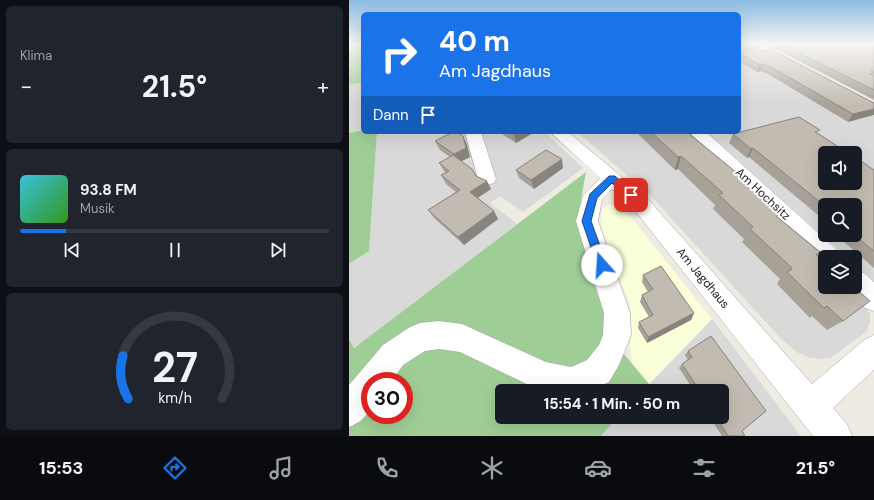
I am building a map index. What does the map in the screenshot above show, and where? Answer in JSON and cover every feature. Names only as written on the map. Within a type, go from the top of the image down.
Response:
[{"type":"street","points":[[794,64],[805,70]]},
{"type":"street","points":[[474,134],[487,179]]},
{"type":"street","name":"Am Jagdhaus","points":[[560,134],[640,203],[835,436]]},
{"type":"street","name":"Am Hochsitz","points":[[699,134],[822,250]]},
{"type":"street","points":[[380,372],[393,355],[420,337],[439,335],[462,338],[544,377],[571,383],[598,371],[609,355],[617,335],[617,313],[587,221],[593,196],[612,178]]},
{"type":"street","points":[[862,288],[874,299]]},
{"type":"street","points":[[811,406],[874,350]]},
{"type":"street","points":[[349,411],[361,396]]},
{"type":"shaded area","points":[[741,64],[780,64],[874,116],[874,281],[862,270],[862,250],[839,250],[830,242],[862,242],[862,198],[818,198],[818,231],[708,134],[741,134]]},
{"type":"shaded area","points":[[361,82],[361,130],[349,133],[349,85]]},
{"type":"shaded area","points":[[377,134],[547,134],[583,168],[523,212],[500,196],[490,203],[517,224],[354,348],[349,339],[349,264],[369,251]]},
{"type":"shaded area","points":[[579,134],[688,134],[818,279],[818,294],[843,294],[863,302],[870,314],[870,322],[867,331],[831,358],[821,359],[807,357],[797,352],[783,341],[651,196]]},
{"type":"shaded area","points":[[616,204],[623,207],[712,319],[649,384],[632,364],[630,344],[632,331],[630,304],[611,258],[601,223],[602,210],[607,205]]},
{"type":"shaded area","points":[[712,319],[801,436],[601,436],[612,424],[729,424],[729,384],[650,384]]},
{"type":"green space","points":[[349,64],[361,64],[361,82],[349,85]]},
{"type":"green space","points":[[361,130],[361,134],[377,134],[369,251],[349,264],[349,133]]},
{"type":"green space","points":[[586,172],[578,217],[588,266],[604,312],[603,329],[649,384],[495,384],[495,424],[612,424],[601,436],[349,436],[349,339],[354,348]]},
{"type":"building","points":[[764,64],[800,64],[874,103],[874,109],[853,114]]},
{"type":"building","points":[[822,64],[874,64],[874,70],[871,71],[874,73],[870,74],[874,76],[874,90]]},
{"type":"building","points":[[799,117],[820,130],[815,132],[837,146],[818,146],[818,190],[862,190],[862,162],[874,170],[874,251],[862,241],[862,198],[818,198],[818,200],[753,148],[751,149],[733,134],[741,134],[741,132]]},
{"type":"building","points":[[449,134],[460,134],[463,136],[466,148],[454,154],[435,141]]},
{"type":"building","points":[[653,134],[689,134],[748,182],[744,184],[780,214],[776,216],[818,250],[818,254],[816,255],[818,257],[818,294],[862,294],[870,301],[843,321],[827,306],[824,308],[787,272],[792,269],[791,267],[750,229],[753,227],[719,195],[723,193],[681,156],[678,157]]},
{"type":"building","points":[[546,150],[562,159],[531,180],[516,170]]},
{"type":"building","points":[[453,155],[472,169],[476,176],[487,181],[470,192],[494,211],[458,237],[428,210],[460,190],[441,175],[449,171],[439,163]]},
{"type":"building","points":[[661,266],[694,313],[648,337],[639,322],[653,315],[642,295],[653,289],[643,275]]},
{"type":"building","points":[[711,336],[766,411],[742,431],[745,436],[728,436],[720,424],[729,424],[729,384],[695,384],[682,364],[692,357],[688,351]]},
{"type":"route","points":[[602,265],[587,221],[593,196],[612,178],[631,195]]}]
